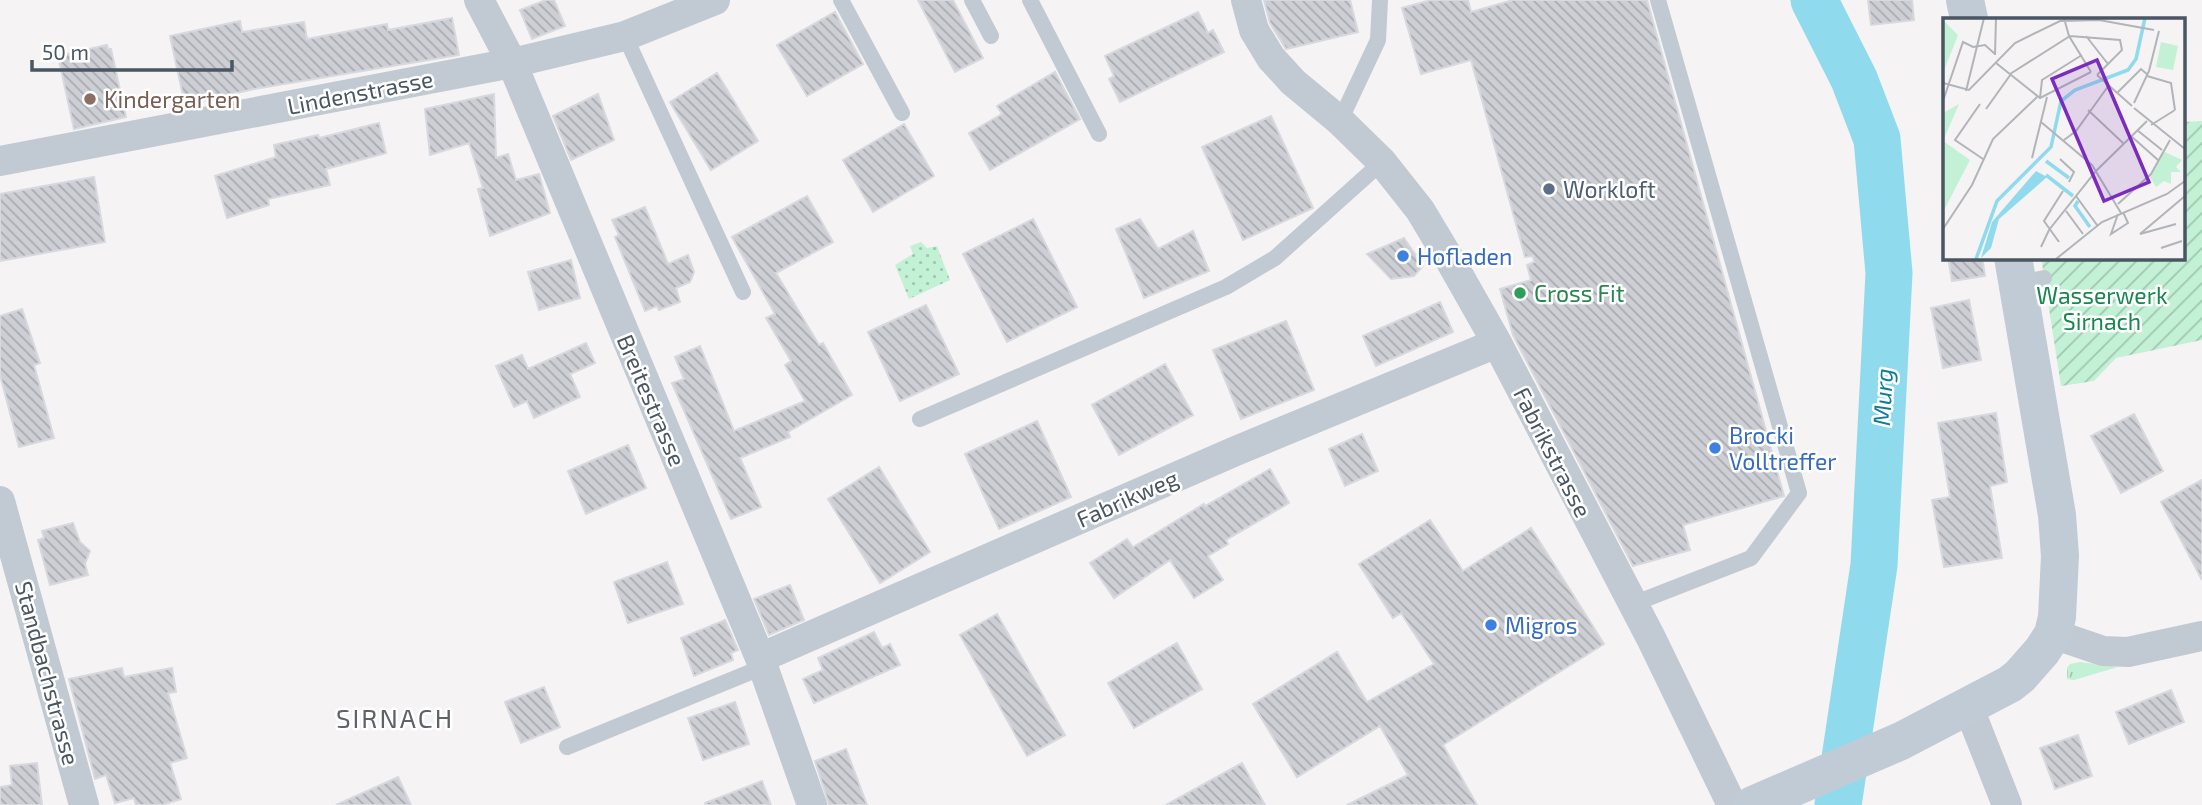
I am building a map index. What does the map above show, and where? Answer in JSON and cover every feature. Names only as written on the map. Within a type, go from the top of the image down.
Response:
[{"type":"street","name":"Breitestrasse","points":[[479,0],[512,63],[761,663],[812,805]]},
{"type":"street","name":"Lindenstrasse","points":[[0,161],[512,63],[625,36],[715,0]]},
{"type":"street","name":"Fabrikstrasse","points":[[1246,0],[1254,30],[1271,58],[1293,82],[1340,121],[1382,162],[1420,210],[1496,343],[1633,604],[1732,805]]},
{"type":"street","points":[[1965,0],[1969,18]]},
{"type":"street","points":[[1753,805],[1901,741],[2010,684],[2042,651],[2053,634],[2060,591],[2057,515],[2025,273]]},
{"type":"street","name":"Fabrikweg","points":[[761,663],[1238,450],[1496,343]]},
{"type":"street","name":"Standbachstrasse","points":[[0,501],[84,805]]},
{"type":"street","points":[[2053,634],[2103,650],[2128,652],[2202,636]]},
{"type":"street","points":[[1968,706],[2007,805]]},
{"type":"lane","points":[[841,0],[902,113]]},
{"type":"lane","points":[[972,0],[991,36]]},
{"type":"lane","points":[[1030,0],[1099,134]]},
{"type":"lane","points":[[1340,121],[1378,40],[1380,0]]},
{"type":"lane","points":[[1633,604],[1751,558],[1799,493],[1658,0]]},
{"type":"lane","points":[[625,36],[743,292]]},
{"type":"lane","points":[[920,419],[1226,287],[1275,258],[1382,162]]},
{"type":"lane","points":[[567,747],[761,663]]},
{"type":"green space","name":"Wasserwerk Sirnach","points":[[2202,121],[2202,340],[2116,358],[2094,381],[2061,386],[2041,259],[2184,259],[2184,122]]},
{"type":"green space","points":[[921,242],[927,248],[937,246],[950,280],[909,299],[895,265],[913,254],[910,246]]},
{"type":"green space","points":[[2080,662],[2118,667],[2074,680],[2067,679],[2067,668],[2070,664]]},
{"type":"building","points":[[546,0],[554,0],[565,26],[532,39],[520,10]]},
{"type":"building","points":[[918,0],[953,0],[983,58],[955,72]]},
{"type":"building","points":[[1264,0],[1350,0],[1358,32],[1286,49],[1270,23]]},
{"type":"building","points":[[1431,0],[1468,0],[1471,12],[1513,0],[1647,0],[1784,496],[1683,525],[1690,550],[1633,566],[1513,335],[1500,289],[1531,280],[1527,265],[1534,262],[1533,256],[1525,257],[1471,60],[1421,74],[1402,8]]},
{"type":"building","points":[[1868,0],[1912,0],[1914,20],[1871,25]]},
{"type":"building","points":[[835,12],[863,64],[807,96],[777,45]]},
{"type":"building","points":[[1198,12],[1208,33],[1213,30],[1224,52],[1120,102],[1109,79],[1114,76],[1105,56]]},
{"type":"building","points":[[452,18],[459,55],[254,89],[185,105],[170,36],[240,21],[242,32],[304,22],[307,39],[387,24],[388,30]]},
{"type":"building","points":[[107,45],[108,49],[111,49],[126,117],[74,129],[58,56]]},
{"type":"building","points":[[1055,72],[1080,119],[990,170],[969,133],[1002,114],[997,106]]},
{"type":"building","points":[[717,73],[758,141],[711,170],[670,102]]},
{"type":"building","points":[[494,94],[496,158],[508,154],[516,180],[539,174],[550,213],[490,236],[478,189],[483,188],[469,143],[430,155],[425,109]]},
{"type":"building","points":[[598,94],[614,140],[571,160],[553,116]]},
{"type":"building","points":[[1271,116],[1313,208],[1243,240],[1202,147]]},
{"type":"building","points":[[379,123],[386,153],[326,169],[330,185],[268,199],[269,205],[227,218],[215,176],[276,157],[274,145],[318,135],[319,138]]},
{"type":"building","points":[[904,124],[934,176],[873,212],[843,160]]},
{"type":"building","points":[[94,177],[105,242],[0,261],[0,194]]},
{"type":"building","points":[[807,196],[833,242],[776,273],[819,345],[823,343],[852,395],[788,432],[790,437],[740,458],[761,507],[731,519],[672,383],[684,379],[675,357],[700,346],[734,431],[805,401],[785,365],[791,361],[766,318],[775,314],[732,237]]},
{"type":"building","points":[[645,207],[668,264],[688,255],[694,272],[690,282],[676,288],[680,302],[659,310],[657,306],[645,311],[615,237],[619,235],[612,220]]},
{"type":"building","points":[[1033,219],[1077,307],[1007,342],[963,254]]},
{"type":"building","points":[[1140,219],[1158,249],[1193,231],[1209,271],[1144,298],[1116,229]]},
{"type":"building","points":[[1404,238],[1423,266],[1414,276],[1391,279],[1367,254]]},
{"type":"building","points":[[1948,259],[1982,259],[1985,276],[1952,281]]},
{"type":"building","points":[[571,260],[580,298],[539,310],[528,272]]},
{"type":"building","points":[[1969,300],[1981,360],[1943,368],[1931,308]]},
{"type":"building","points":[[1440,302],[1453,332],[1376,366],[1363,336]]},
{"type":"building","points":[[926,305],[959,374],[900,401],[868,332]]},
{"type":"building","points":[[22,309],[40,363],[34,365],[54,438],[19,447],[0,375],[0,316]]},
{"type":"building","points":[[1286,321],[1314,390],[1241,419],[1213,350]]},
{"type":"building","points":[[586,343],[595,363],[570,374],[580,397],[534,418],[527,401],[514,407],[496,366],[522,355],[528,369]]},
{"type":"building","points":[[1165,364],[1193,415],[1119,455],[1092,405]]},
{"type":"building","points":[[1996,413],[2007,482],[1990,486],[2002,558],[1944,567],[1932,500],[1950,497],[1938,423]]},
{"type":"building","points":[[2134,414],[2163,471],[2121,493],[2091,436]]},
{"type":"building","points":[[1037,421],[1071,497],[999,529],[965,454]]},
{"type":"building","points":[[1362,434],[1378,471],[1345,486],[1329,449]]},
{"type":"building","points":[[628,445],[646,488],[586,514],[568,471]]},
{"type":"building","points":[[879,467],[930,552],[880,583],[828,499]]},
{"type":"building","points":[[1270,469],[1289,503],[1226,540],[1228,544],[1208,556],[1223,580],[1194,598],[1170,560],[1114,598],[1090,563],[1127,539],[1133,547],[1204,504],[1205,506]]},
{"type":"building","points":[[2202,480],[2202,580],[2161,502]]},
{"type":"building","points":[[1430,520],[1463,571],[1531,528],[1604,644],[1443,745],[1477,805],[1347,805],[1408,775],[1380,726],[1297,777],[1253,704],[1337,652],[1367,702],[1434,664],[1401,613],[1393,618],[1359,564]]},
{"type":"building","points":[[73,523],[80,542],[90,551],[85,564],[88,575],[50,585],[38,540],[44,538],[42,531]]},
{"type":"building","points":[[667,562],[683,604],[628,623],[614,582]]},
{"type":"building","points":[[790,585],[804,620],[769,635],[754,599]]},
{"type":"building","points":[[997,614],[1065,735],[1027,756],[960,635]]},
{"type":"building","points":[[725,620],[738,650],[731,653],[733,660],[694,676],[681,638]]},
{"type":"building","points":[[874,632],[882,648],[890,644],[900,665],[814,703],[803,679],[823,670],[818,658]]},
{"type":"building","points":[[1177,643],[1202,689],[1134,728],[1108,683]]},
{"type":"building","points":[[122,668],[124,677],[172,668],[176,692],[168,693],[187,758],[170,763],[181,799],[162,805],[136,805],[134,798],[115,803],[106,775],[95,779],[69,679]]},
{"type":"building","points":[[544,687],[560,727],[521,743],[505,702]]},
{"type":"building","points":[[2171,690],[2184,722],[2129,744],[2116,712]]},
{"type":"building","points":[[735,702],[749,744],[703,760],[688,718]]},
{"type":"building","points":[[2078,735],[2092,776],[2055,789],[2040,748]]},
{"type":"building","points":[[846,749],[867,805],[829,805],[815,761]]},
{"type":"building","points":[[37,763],[42,805],[0,805],[0,787],[12,785],[10,766]]},
{"type":"building","points":[[1242,763],[1265,805],[1166,805]]},
{"type":"building","points":[[398,777],[411,805],[336,805]]},
{"type":"building","points":[[762,781],[771,805],[705,803]]},
{"type":"waterway","name":"Murg","points":[[1814,0],[1854,79],[1877,139],[1889,273],[1874,565],[1838,805]]},
{"type":"place","name":"Kindergarten","points":[[90,99]]},
{"type":"place","name":"Workloft","points":[[1549,189]]},
{"type":"place","name":"Hofladen","points":[[1403,256]]},
{"type":"place","name":"Cross Fit","points":[[1520,293]]},
{"type":"place","name":"Brocki Volltreffer","points":[[1715,448]]},
{"type":"place","name":"Migros","points":[[1491,625]]},
{"type":"district","name":"SIRNACH","points":[[395,717]]}]
